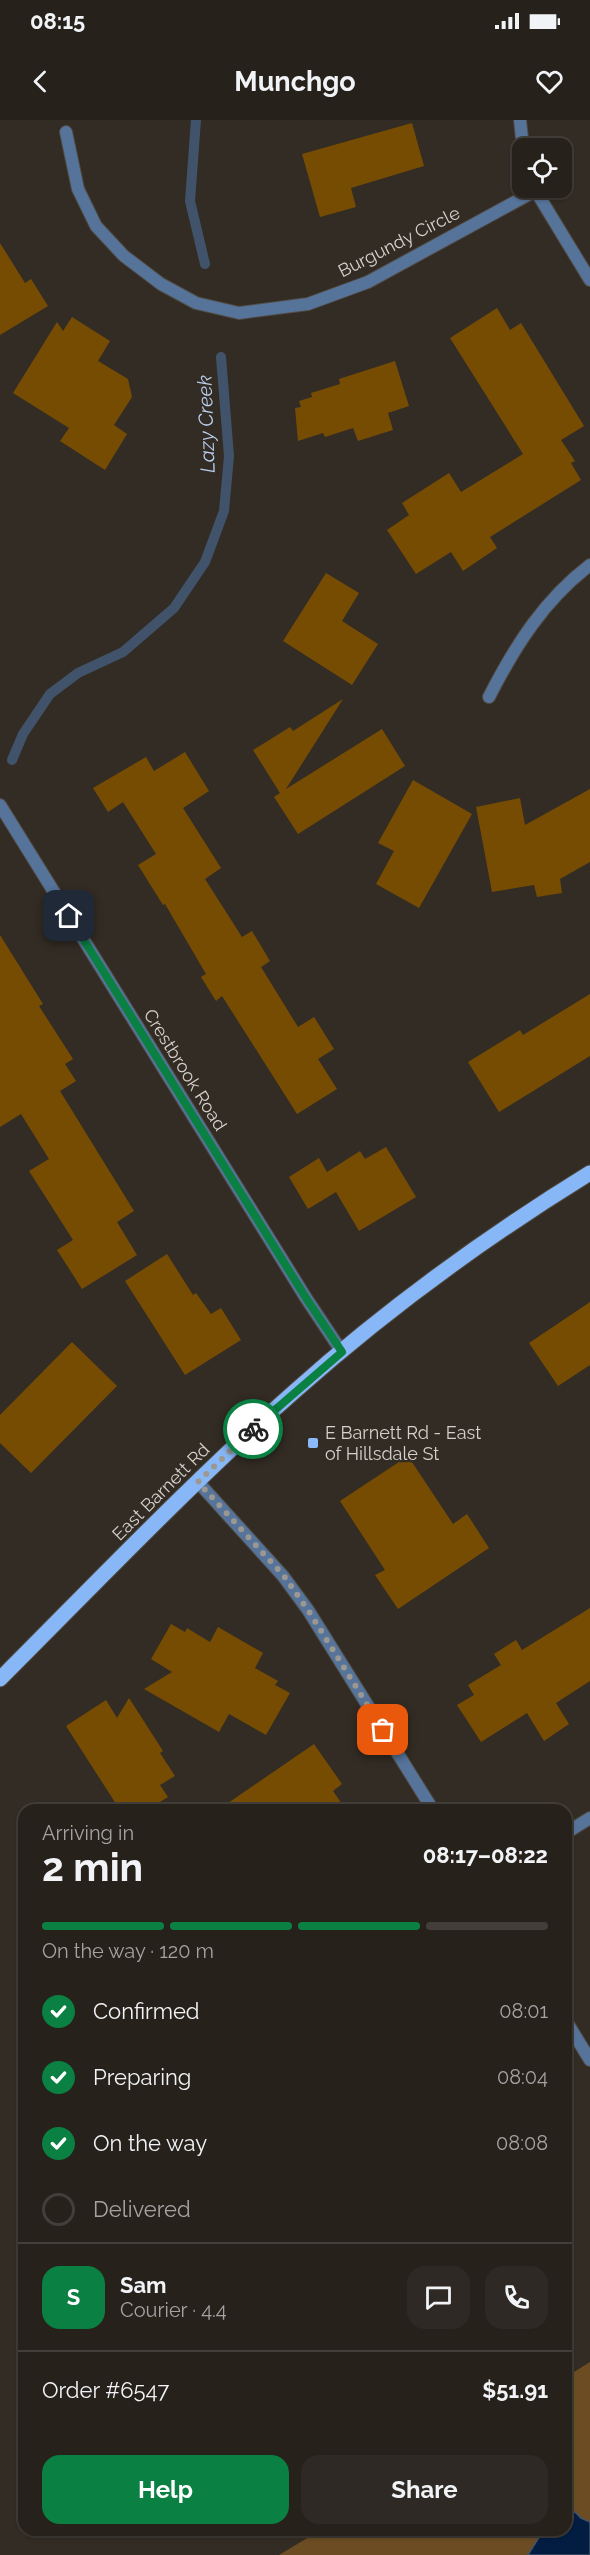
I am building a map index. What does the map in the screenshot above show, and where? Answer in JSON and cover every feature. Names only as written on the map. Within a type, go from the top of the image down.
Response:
[{"type":"main road","name":"East Barnett Rd","points":[[0,1679],[198,1482],[288,1397],[396,1307],[453,1265],[590,1173]]},
{"type":"street","points":[[520,120],[522,138]]},
{"type":"street","name":"Burgundy Circle","points":[[66,132],[78,189],[96,226],[117,248],[161,284],[196,303],[239,313],[309,304],[368,282],[518,198]]},
{"type":"street","points":[[540,198],[590,280]]},
{"type":"street","points":[[489,697],[510,656],[536,617],[573,578],[590,565]]},
{"type":"street","name":"Crestbrook Road","points":[[0,805],[306,1298],[342,1352]]},
{"type":"street","points":[[198,1482],[284,1576],[308,1610],[428,1804]]},
{"type":"street","points":[[572,1829],[590,1818]]},
{"type":"street","points":[[572,2032],[590,2060]]},
{"type":"shaded area","points":[[590,2362],[590,2555],[279,2555],[311,2536],[572,2536],[572,2373]]},
{"type":"water","points":[[575,2512],[590,2522],[590,2555],[528,2555],[540,2536],[572,2536],[572,2513]]},
{"type":"building","points":[[412,123],[424,166],[351,188],[356,207],[320,217],[302,154]]},
{"type":"building","points":[[0,243],[25,283],[31,279],[48,306],[0,335]]},
{"type":"building","points":[[497,308],[510,330],[521,323],[584,426],[561,440],[575,461],[571,463],[581,480],[490,537],[497,548],[463,571],[451,552],[416,574],[387,530],[409,515],[402,503],[449,473],[461,492],[523,454],[450,338]]},
{"type":"building","points":[[72,317],[110,341],[98,361],[128,379],[132,397],[114,425],[127,434],[105,470],[60,441],[69,428],[13,393],[57,322],[63,331]]},
{"type":"building","points":[[395,361],[409,406],[388,413],[393,430],[358,441],[353,428],[325,437],[323,433],[298,441],[295,408],[301,407],[299,401],[312,397],[311,393],[340,384],[339,379]]},
{"type":"building","points":[[326,573],[359,593],[342,621],[378,644],[352,685],[283,641]]},
{"type":"building","points":[[343,699],[286,789],[382,729],[405,766],[298,834],[274,797],[280,793],[253,750],[290,727],[293,731]]},
{"type":"building","points":[[185,752],[209,791],[183,808],[221,868],[205,879],[242,937],[252,931],[270,961],[261,967],[298,1027],[314,1017],[334,1049],[318,1059],[337,1089],[297,1114],[222,996],[216,1001],[201,977],[206,974],[165,904],[163,905],[138,865],[156,854],[123,802],[108,812],[93,788],[146,757],[154,771]]},
{"type":"building","points":[[413,780],[472,814],[419,908],[376,884],[394,851],[378,843]]},
{"type":"building","points":[[590,789],[590,862],[560,879],[562,893],[537,897],[534,885],[492,892],[476,807],[520,798],[525,825]]},
{"type":"building","points":[[0,935],[43,1004],[39,1006],[73,1059],[65,1064],[76,1081],[60,1091],[134,1211],[117,1222],[137,1255],[82,1289],[57,1250],[73,1240],[29,1171],[49,1159],[21,1114],[0,1127]]},
{"type":"building","points":[[590,994],[590,1056],[499,1112],[468,1062],[520,1030],[523,1035]]},
{"type":"building","points":[[386,1147],[416,1197],[359,1231],[336,1192],[308,1209],[289,1177],[319,1158],[327,1172],[360,1151],[365,1159]]},
{"type":"building","points":[[167,1254],[193,1295],[196,1293],[211,1314],[221,1308],[241,1340],[185,1375],[125,1281]]},
{"type":"building","points":[[590,1302],[590,1365],[558,1386],[529,1343]]},
{"type":"building","points":[[72,1342],[117,1386],[31,1473],[0,1443],[0,1415]]},
{"type":"building","points":[[408,1456],[453,1524],[467,1514],[489,1548],[398,1609],[375,1575],[385,1570],[340,1501]]},
{"type":"building","points":[[590,1608],[590,1681],[556,1703],[569,1724],[544,1741],[527,1713],[481,1742],[457,1705],[474,1695],[468,1685],[501,1665],[494,1654],[516,1640],[522,1650]]},
{"type":"building","points":[[171,1624],[185,1632],[187,1628],[210,1642],[218,1627],[263,1653],[255,1668],[278,1681],[275,1685],[290,1693],[266,1735],[229,1714],[219,1732],[144,1689],[172,1672],[151,1659]]},
{"type":"building","points":[[129,1698],[163,1751],[160,1753],[175,1776],[160,1785],[168,1797],[157,1804],[116,1804],[66,1726],[106,1700],[117,1718]]},
{"type":"building","points":[[314,1744],[342,1784],[333,1791],[342,1804],[227,1804]]},
{"type":"waterway","name":"Lazy Creek","points":[[196,120],[190,201],[205,264]]},
{"type":"waterway","name":"Lazy Creek","points":[[12,760],[23,734],[50,694],[78,673],[123,652],[174,608],[205,562],[224,511],[229,456],[221,357]]},
{"type":"way so far","points":[[253,1429],[198,1482],[284,1576],[308,1610],[383,1730]]},
{"type":"place","name":"E Barnett Rd - East of Hillsdale St","points":[[313,1443]]},
{"type":"route","points":[[69,916],[306,1298],[342,1352],[253,1429]]}]
